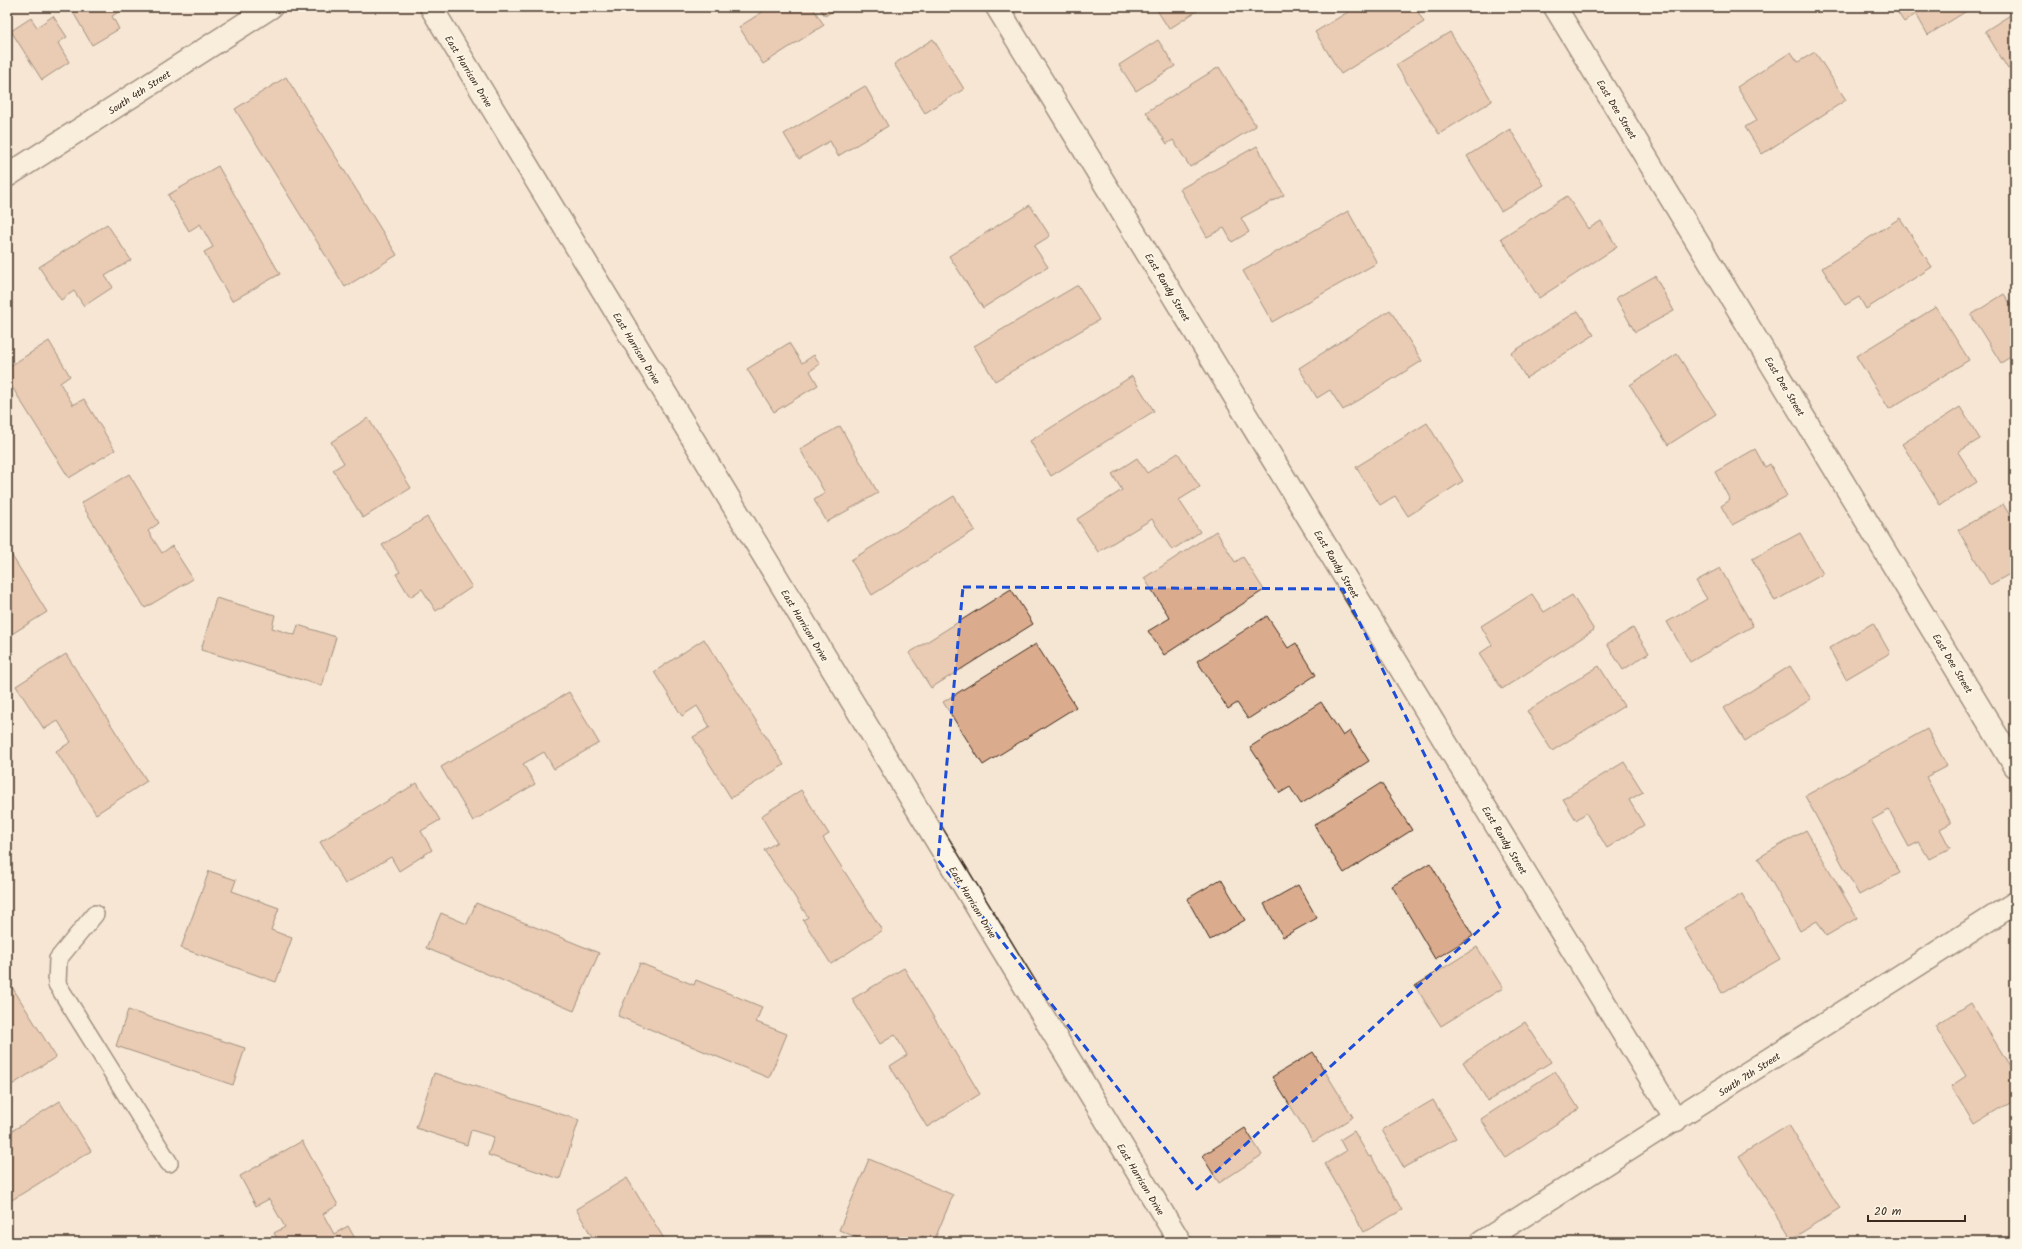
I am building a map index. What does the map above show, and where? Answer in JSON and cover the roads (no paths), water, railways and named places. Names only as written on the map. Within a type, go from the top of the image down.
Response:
[{"type":"street","name":"South 4th Street","points":[[7,176],[271,7]]},
{"type":"street","name":"East Harrison Drive","points":[[431,7],[1180,1242]]},
{"type":"street","name":"East Randy Street","points":[[997,7],[1676,1120]]},
{"type":"street","name":"East Dee Street","points":[[1555,7],[2015,766]]},
{"type":"street","name":"South 7th Street","points":[[1482,1242],[2015,903]]},
{"type":"lane","points":[[95,914],[58,959],[57,984],[169,1163]]}]
